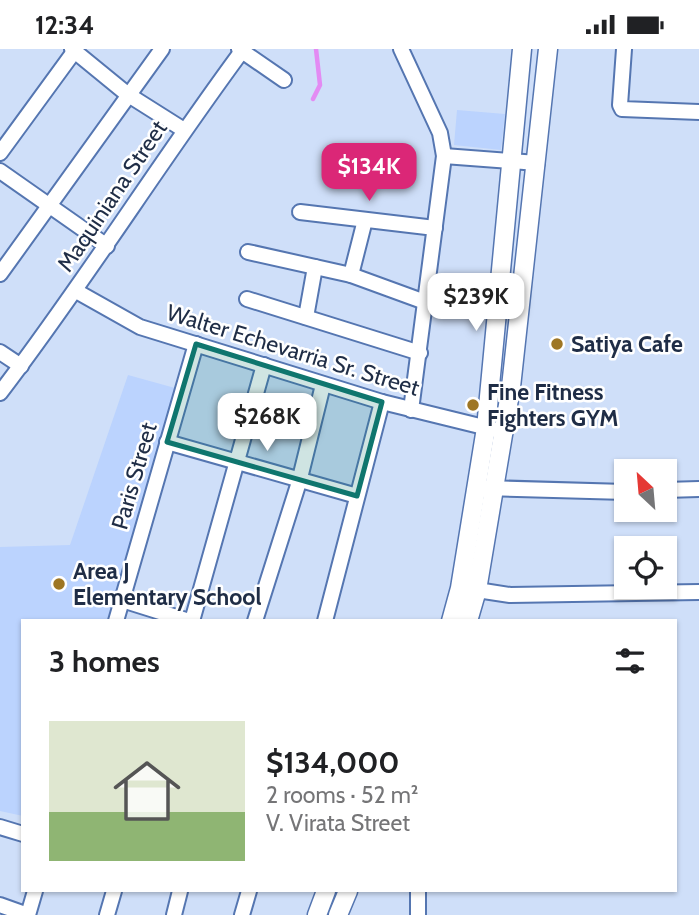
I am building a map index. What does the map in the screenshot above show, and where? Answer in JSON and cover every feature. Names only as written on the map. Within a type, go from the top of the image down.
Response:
[{"type":"main road","points":[[469,619],[477,590],[486,488],[486,428],[522,49]]},
{"type":"main road","points":[[452,619],[504,431],[537,163],[548,49]]},
{"type":"main road","points":[[317,915],[326,892]]},
{"type":"main road","points":[[338,915],[348,892]]},
{"type":"street","points":[[0,274],[127,94],[162,49]]},
{"type":"street","points":[[401,49],[440,133],[444,156],[411,410]]},
{"type":"street","points":[[624,49],[620,105],[622,109],[699,112]]},
{"type":"street","points":[[0,153],[74,50],[127,94],[184,130]]},
{"type":"street","points":[[240,50],[284,79]]},
{"type":"street","name":"Maquiniana Street","points":[[0,393],[76,291],[240,50]]},
{"type":"street","points":[[444,156],[537,163]]},
{"type":"street","points":[[0,171],[107,246]]},
{"type":"street","points":[[300,212],[435,228]]},
{"type":"street","points":[[351,275],[365,220]]},
{"type":"street","points":[[248,252],[351,275],[425,302]]},
{"type":"street","points":[[306,317],[315,267]]},
{"type":"street","name":"Walter Echevarria Sr. Street","points":[[76,291],[140,327],[411,410],[504,431]]},
{"type":"street","points":[[247,299],[420,353]]},
{"type":"street","name":"Paris Street","points":[[117,619],[196,344]]},
{"type":"street","points":[[0,352],[21,366]]},
{"type":"street","points":[[192,619],[264,365]]},
{"type":"street","points":[[256,619],[299,482],[324,385]]},
{"type":"street","points":[[326,619],[382,401]]},
{"type":"street","points":[[167,442],[299,482],[357,496]]},
{"type":"street","points":[[486,488],[614,492]]},
{"type":"street","points":[[677,490],[699,489]]},
{"type":"street","points":[[477,590],[510,595],[699,592]]},
{"type":"street","points":[[122,600],[184,619]]},
{"type":"street","points":[[0,827],[21,833]]},
{"type":"street","points":[[0,905],[28,915],[35,892]]},
{"type":"street","points":[[107,915],[114,892]]},
{"type":"street","points":[[174,915],[180,892]]},
{"type":"street","points":[[242,915],[249,892]]},
{"type":"street","points":[[418,892],[418,915]]},
{"type":"highlighted area","points":[[196,344],[382,402],[357,496],[167,442]]},
{"type":"shaded area","points":[[457,110],[505,114],[501,150],[454,145]]},
{"type":"shaded area","name":"Area J Elementary School","points":[[128,375],[175,388],[108,619],[21,619],[21,816],[0,811],[0,547],[70,545]]},
{"type":"waterway","points":[[313,99],[320,85],[316,49]]},
{"type":"place","name":"Satiya Cafe","points":[[557,344]]},
{"type":"place","name":"Fine Fitness Fighters GYM","points":[[473,405]]},
{"type":"place","name":"Area J Elementary School","points":[[59,584]]}]
